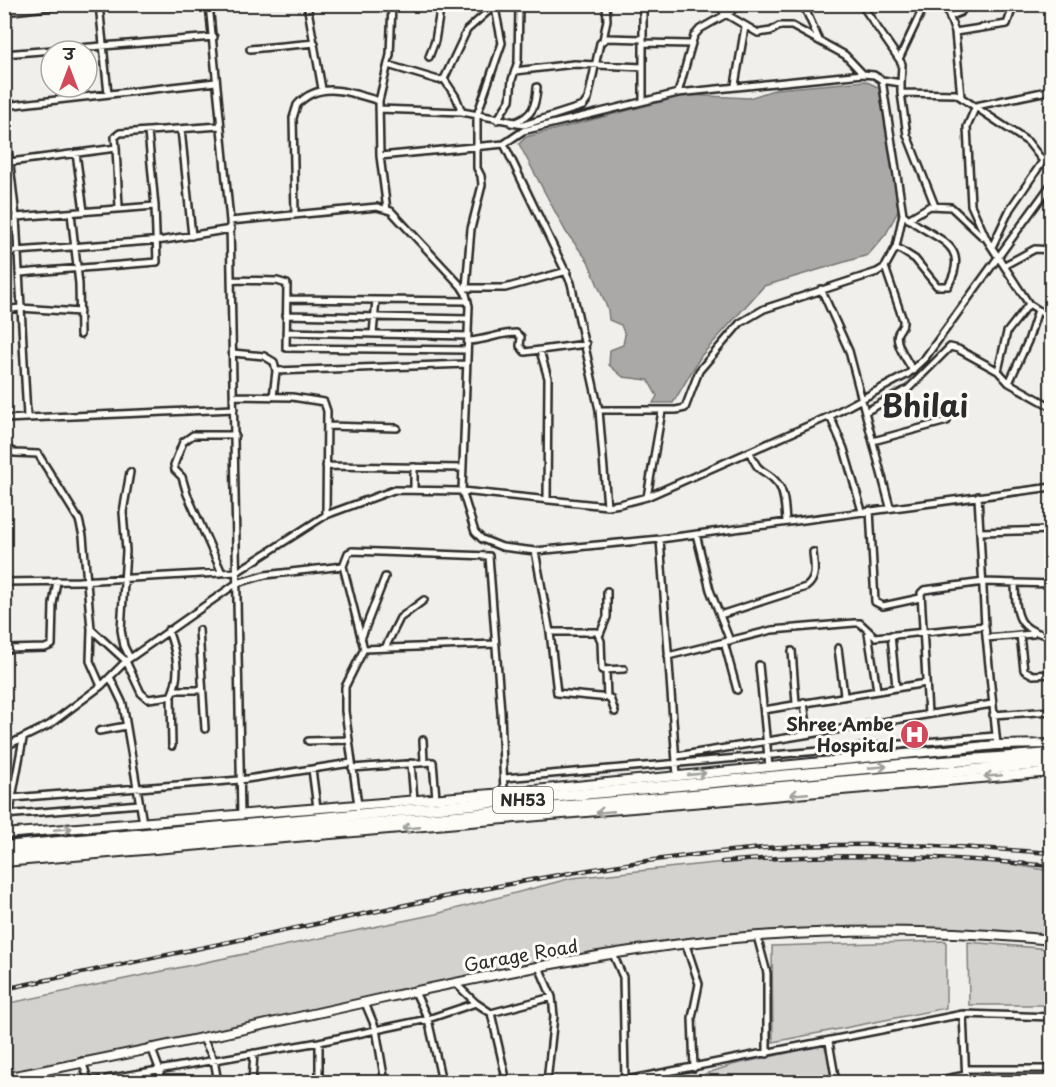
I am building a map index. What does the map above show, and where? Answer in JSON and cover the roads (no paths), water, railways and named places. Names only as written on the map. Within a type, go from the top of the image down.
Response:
[{"type":"highway","name":"NH53","points":[[4,847],[242,826],[554,793],[1052,754]]},
{"type":"highway","name":"NH53","points":[[4,856],[1052,763]]},
{"type":"street","points":[[4,12],[74,4]]},
{"type":"street","points":[[99,4],[108,94]]},
{"type":"street","points":[[209,4],[231,229],[242,826]]},
{"type":"street","points":[[307,4],[322,89]]},
{"type":"street","points":[[387,210],[380,156],[379,101],[392,44],[392,4]]},
{"type":"street","points":[[429,57],[435,41],[441,4]]},
{"type":"street","points":[[444,79],[467,30],[493,6],[519,7],[538,4]]},
{"type":"street","points":[[379,109],[462,112],[524,125],[583,106],[588,99],[603,40],[607,20],[606,4]]},
{"type":"street","points":[[643,4],[643,100]]},
{"type":"street","points":[[719,4],[724,13],[745,27],[765,33],[779,26],[792,26],[845,55],[863,74]]},
{"type":"street","points":[[678,93],[690,44],[700,29],[732,10],[734,4]]},
{"type":"street","points":[[803,4],[819,40]]},
{"type":"street","points":[[861,4],[899,59],[907,135],[935,206]]},
{"type":"street","points":[[899,59],[925,4]]},
{"type":"street","points":[[945,4],[955,32],[961,97]]},
{"type":"street","points":[[951,16],[961,12],[966,4]]},
{"type":"street","points":[[955,32],[988,25],[1007,24],[1014,4]]},
{"type":"street","points":[[493,6],[502,43],[477,115],[477,168],[482,185],[471,229],[464,288],[468,301],[468,338],[462,491],[475,532],[482,539],[502,547],[535,551],[660,539],[1052,487]]},
{"type":"street","points":[[497,120],[510,100],[520,39],[519,7]]},
{"type":"street","points":[[735,85],[745,27]]},
{"type":"street","points":[[4,54],[214,37]]},
{"type":"street","points":[[603,40],[690,44]]},
{"type":"street","points":[[250,49],[315,42]]},
{"type":"street","points":[[515,71],[567,64],[643,67]]},
{"type":"street","points":[[388,65],[438,80],[444,79]]},
{"type":"street","points":[[380,156],[504,144],[523,131],[643,100],[735,85],[863,74],[901,83]]},
{"type":"street","points":[[444,79],[456,97],[462,112]]},
{"type":"street","points":[[599,410],[662,411],[686,408],[699,371],[740,323],[764,309],[877,272],[885,267],[896,247],[903,214],[882,80]]},
{"type":"street","points":[[4,106],[216,82]]},
{"type":"street","points":[[511,123],[523,120],[532,113],[536,106],[537,87]]},
{"type":"street","points":[[295,214],[294,110],[301,100],[322,89],[346,91],[379,101]]},
{"type":"street","points":[[976,106],[1052,90]]},
{"type":"street","points":[[901,93],[951,93],[961,97],[1028,142],[1043,161],[1052,164]]},
{"type":"street","points":[[976,106],[967,127],[969,193],[975,216],[987,240],[999,255],[1029,304],[1052,319]]},
{"type":"street","points":[[4,113],[16,217],[27,416]]},
{"type":"street","points":[[119,207],[116,134],[220,126]]},
{"type":"street","points":[[181,129],[192,236]]},
{"type":"street","points":[[20,273],[155,264],[155,206],[148,132]]},
{"type":"street","points":[[504,144],[567,271],[586,344],[599,410],[607,506]]},
{"type":"street","points":[[10,162],[116,148]]},
{"type":"street","points":[[76,153],[84,211]]},
{"type":"street","points":[[992,247],[1010,209],[1043,161]]},
{"type":"street","points":[[4,582],[86,581],[237,572],[326,515],[389,491],[462,491],[607,506],[648,497],[830,416],[913,371],[932,349],[1052,183]]},
{"type":"street","points":[[16,217],[119,207],[155,206]]},
{"type":"street","points":[[908,219],[935,206],[951,207],[987,240]]},
{"type":"street","points":[[230,221],[377,207],[387,210],[464,288],[505,288],[567,271]]},
{"type":"street","points":[[4,210],[15,209]]},
{"type":"street","points":[[71,213],[77,268],[80,335]]},
{"type":"street","points":[[896,247],[915,259],[937,286],[948,286],[957,269],[956,254],[948,244],[903,214]]},
{"type":"street","points":[[4,252],[156,240],[231,229]]},
{"type":"street","points":[[1005,265],[1035,249],[1052,250]]},
{"type":"street","points":[[885,267],[903,320],[903,327],[897,336],[898,343],[913,371]]},
{"type":"street","points":[[232,280],[287,284],[285,345],[289,349],[467,350]]},
{"type":"street","points":[[821,289],[849,351],[890,507]]},
{"type":"street","points":[[287,299],[468,301]]},
{"type":"street","points":[[373,334],[376,300]]},
{"type":"street","points":[[998,371],[1007,332],[1029,304]]},
{"type":"street","points":[[1009,383],[1040,311],[1052,305]]},
{"type":"street","points":[[4,310],[20,308],[80,312]]},
{"type":"street","points":[[286,315],[468,319]]},
{"type":"street","points":[[286,332],[487,340],[504,333],[516,333],[521,336],[521,350],[540,351],[586,344]]},
{"type":"street","points":[[865,412],[908,389],[950,347],[998,371],[1009,383],[1052,407]]},
{"type":"street","points":[[540,351],[548,378],[547,500]]},
{"type":"street","points":[[233,353],[264,356],[274,362],[276,371],[273,397]]},
{"type":"street","points":[[276,371],[467,364]]},
{"type":"street","points":[[234,396],[324,402],[327,406],[326,515]]},
{"type":"street","points":[[4,418],[234,409]]},
{"type":"street","points":[[648,497],[662,411]]},
{"type":"street","points":[[830,416],[844,449],[862,511]]},
{"type":"street","points":[[873,441],[947,421]]},
{"type":"street","points":[[327,426],[397,428]]},
{"type":"street","points":[[222,573],[186,494],[183,477],[175,470],[174,465],[183,442],[193,435],[235,435]]},
{"type":"street","points":[[4,447],[15,453],[38,454],[45,470],[73,507],[83,536],[92,629],[90,661],[101,686]]},
{"type":"street","points":[[750,452],[758,469],[773,479],[782,490],[786,522]]},
{"type":"street","points":[[326,466],[463,468]]},
{"type":"street","points":[[414,467],[414,490]]},
{"type":"street","points":[[130,472],[123,512],[126,551],[121,639],[144,697],[148,699],[172,693],[201,690]]},
{"type":"street","points":[[978,496],[985,626],[997,745]]},
{"type":"street","points":[[870,510],[875,602],[883,606],[920,598]]},
{"type":"street","points":[[980,532],[1052,530]]},
{"type":"street","points":[[696,534],[710,590],[720,615],[737,690]]},
{"type":"street","points":[[660,539],[677,776]]},
{"type":"street","points":[[358,805],[349,740],[345,687],[364,649],[355,620],[352,593],[343,566],[348,553],[352,551],[489,556],[502,547]]},
{"type":"street","points":[[535,551],[550,632],[557,693],[607,698],[613,700],[615,712]]},
{"type":"street","points":[[720,615],[806,587],[812,583],[815,575],[813,552]]},
{"type":"street","points":[[489,556],[501,712],[504,793]]},
{"type":"street","points":[[4,747],[49,725],[101,686],[128,659],[237,583],[265,575],[343,566]]},
{"type":"street","points":[[361,639],[385,577]]},
{"type":"street","points":[[6,649],[45,648],[52,645],[53,604],[57,581]]},
{"type":"street","points":[[928,714],[920,598],[924,590],[984,582],[1052,584]]},
{"type":"street","points":[[1015,584],[1020,616],[1028,631],[1034,634]]},
{"type":"street","points":[[607,591],[607,617],[600,634],[600,667],[606,672],[607,698]]},
{"type":"street","points":[[385,648],[400,618],[424,600]]},
{"type":"street","points":[[668,656],[772,630],[854,623],[864,626],[868,633],[877,690]]},
{"type":"street","points":[[868,633],[875,637],[985,626]]},
{"type":"street","points":[[92,629],[128,659]]},
{"type":"street","points":[[168,630],[177,664],[172,693],[172,746]]},
{"type":"street","points":[[199,630],[205,729]]},
{"type":"street","points":[[550,632],[593,630],[600,634]]},
{"type":"street","points":[[986,638],[1034,634],[1052,636]]},
{"type":"street","points":[[891,635],[896,687]]},
{"type":"street","points":[[1020,635],[1024,670],[1033,675],[1052,674]]},
{"type":"street","points":[[364,649],[495,644]]},
{"type":"street","points":[[838,648],[844,695]]},
{"type":"street","points":[[792,651],[796,703]]},
{"type":"street","points":[[759,665],[770,767]]},
{"type":"street","points":[[606,672],[624,669]]},
{"type":"street","points":[[110,677],[121,698],[143,823]]},
{"type":"street","points":[[764,710],[926,683]]},
{"type":"street","points":[[804,702],[808,734]]},
{"type":"street","points":[[677,760],[767,741],[992,704]]},
{"type":"street","points":[[993,715],[1052,711]]},
{"type":"street","points":[[99,731],[126,726]]},
{"type":"street","points":[[504,778],[677,760],[768,756],[995,736]]},
{"type":"street","points":[[23,739],[7,815],[140,804]]},
{"type":"street","points":[[308,741],[349,740]]},
{"type":"street","points":[[423,740],[424,762]]},
{"type":"street","points":[[4,834],[436,798],[504,793],[554,793],[677,776],[997,745],[1052,744]]},
{"type":"street","points":[[12,798],[240,780],[352,765],[424,762],[435,765],[436,798]]},
{"type":"street","points":[[411,763],[414,800]]},
{"type":"street","points":[[312,769],[317,808]]},
{"type":"street","points":[[4,862],[1052,772]]},
{"type":"street","name":"Garage Road","points":[[4,1078],[25,1078],[82,1061],[455,983],[613,954],[757,936],[903,933],[1052,940]]},
{"type":"street","points":[[757,936],[767,973],[767,1054]]},
{"type":"street","points":[[686,945],[699,984],[692,1018],[694,1068]]},
{"type":"street","points":[[613,954],[623,977],[626,1080]]},
{"type":"street","points":[[539,967],[552,997],[554,1016],[547,1083]]},
{"type":"street","points":[[455,983],[476,1003],[491,1013],[507,1083]]},
{"type":"street","points":[[415,992],[428,1019],[442,1083]]},
{"type":"street","points":[[491,1013],[552,997]]},
{"type":"street","points":[[365,1003],[376,1029],[385,1083]]},
{"type":"street","points":[[82,1061],[89,1083],[319,1042],[428,1019],[476,1003]]},
{"type":"street","points":[[616,1083],[694,1068],[731,1058],[767,1054],[963,1014],[1052,1017]]},
{"type":"street","points":[[963,1014],[966,1083]]},
{"type":"street","points":[[202,1037],[214,1060],[218,1083]]},
{"type":"street","points":[[319,1042],[319,1083]]},
{"type":"street","points":[[829,1042],[836,1083]]},
{"type":"street","points":[[151,1047],[160,1071],[161,1083]]},
{"type":"street","points":[[252,1083],[254,1053]]},
{"type":"street","points":[[930,1083],[966,1072],[1052,1068]]},
{"type":"railway","points":[[4,989],[460,894],[611,866],[662,859],[764,848],[836,845],[944,846],[1052,853]]},
{"type":"railway","points":[[722,862],[804,857],[887,856],[1052,866]]},
{"type":"place","name":"Shree Ambe Hospital","points":[[915,735]]},
{"type":"district","name":"Bhilai","points":[[925,407]]}]
